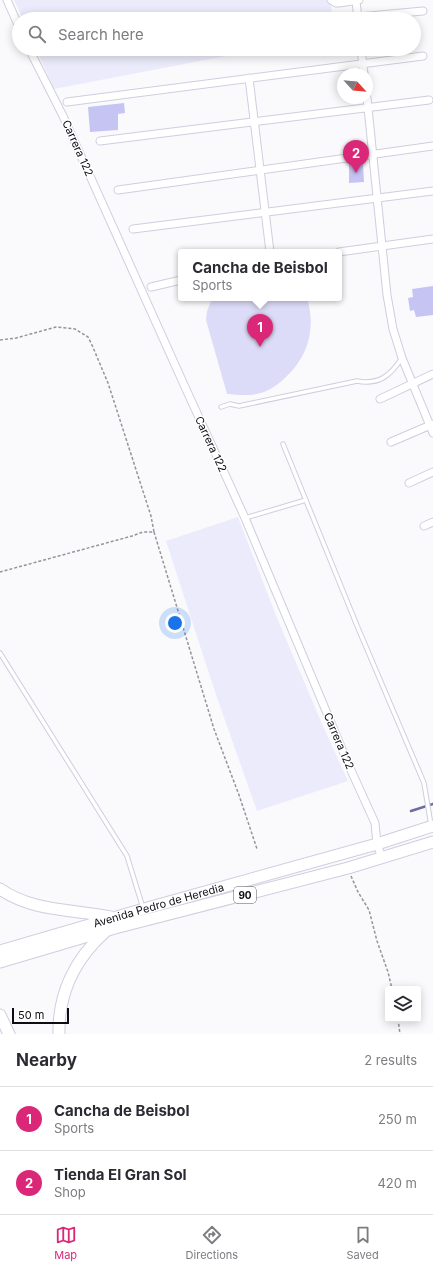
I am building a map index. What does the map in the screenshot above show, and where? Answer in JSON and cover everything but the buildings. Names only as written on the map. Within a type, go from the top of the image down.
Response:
[{"type":"highway","name":"Avenida Pedro de Heredia","points":[[0,951],[378,844],[432,826]]},
{"type":"highway","name":"Avenida Pedro de Heredia","points":[[0,962],[107,930],[348,868],[433,842]]},
{"type":"highway","points":[[0,889],[21,900],[38,906],[113,918]]},
{"type":"highway","points":[[60,1034],[59,1024],[61,1008],[69,978],[89,948],[107,930]]},
{"type":"highway","points":[[0,1015],[9,1034]]},
{"type":"street","points":[[7,0],[12,12]]},
{"type":"street","points":[[331,0],[336,3],[357,0],[358,12]]},
{"type":"street","points":[[407,12],[423,10]]},
{"type":"street","name":"Carrera 122","points":[[33,56],[67,123],[245,518],[350,768],[375,823],[382,858]]},
{"type":"street","points":[[362,56],[363,68]]},
{"type":"street","points":[[67,102],[423,56]]},
{"type":"street","points":[[249,78],[270,249]]},
{"type":"street","points":[[100,141],[429,100]]},
{"type":"street","points":[[368,104],[387,295],[393,329],[402,358],[431,425],[433,433]]},
{"type":"street","points":[[118,190],[433,146]]},
{"type":"street","points":[[133,230],[433,191]]},
{"type":"street","points":[[342,252],[433,239]]},
{"type":"street","points":[[151,287],[178,281]]},
{"type":"street","points":[[380,399],[433,374]]},
{"type":"street","points":[[391,442],[431,425]]},
{"type":"street","points":[[409,483],[433,472]]},
{"type":"street","points":[[424,526],[433,522]]},
{"type":"lane","points":[[221,407],[230,404],[239,406],[357,381],[367,383],[379,380],[387,376],[402,358]]},
{"type":"lane","points":[[283,444],[358,628],[424,783],[432,826]]},
{"type":"lane","points":[[245,518],[306,500]]},
{"type":"lane","points":[[0,653],[127,856],[144,909]]},
{"type":"path","points":[[0,340],[16,338],[56,327],[75,329],[88,337],[108,383],[151,516],[154,532],[214,729],[239,795],[256,849]]},
{"type":"path","points":[[0,572],[143,532],[154,532]]},
{"type":"path","points":[[348,868],[358,892],[369,910],[391,986]]},
{"type":"path","points":[[398,1022],[400,1034]]},
{"type":"shaded area","points":[[14,0],[330,0],[332,12],[20,12]]},
{"type":"shaded area","points":[[39,56],[226,56],[54,89]]},
{"type":"shaded area","points":[[211,301],[308,301],[311,319],[309,340],[301,359],[295,368],[272,388],[265,392],[253,395],[227,394],[206,320],[207,311]]},
{"type":"shaded area","points":[[238,517],[277,618],[348,781],[257,811],[215,692],[166,541]]},
{"type":"waterway","points":[[411,811],[433,804]]},
{"type":"place","name":"Tienda El Gran Sol","points":[[356,173]]},
{"type":"place","name":"Cancha de Beisbol","points":[[260,347]]}]
